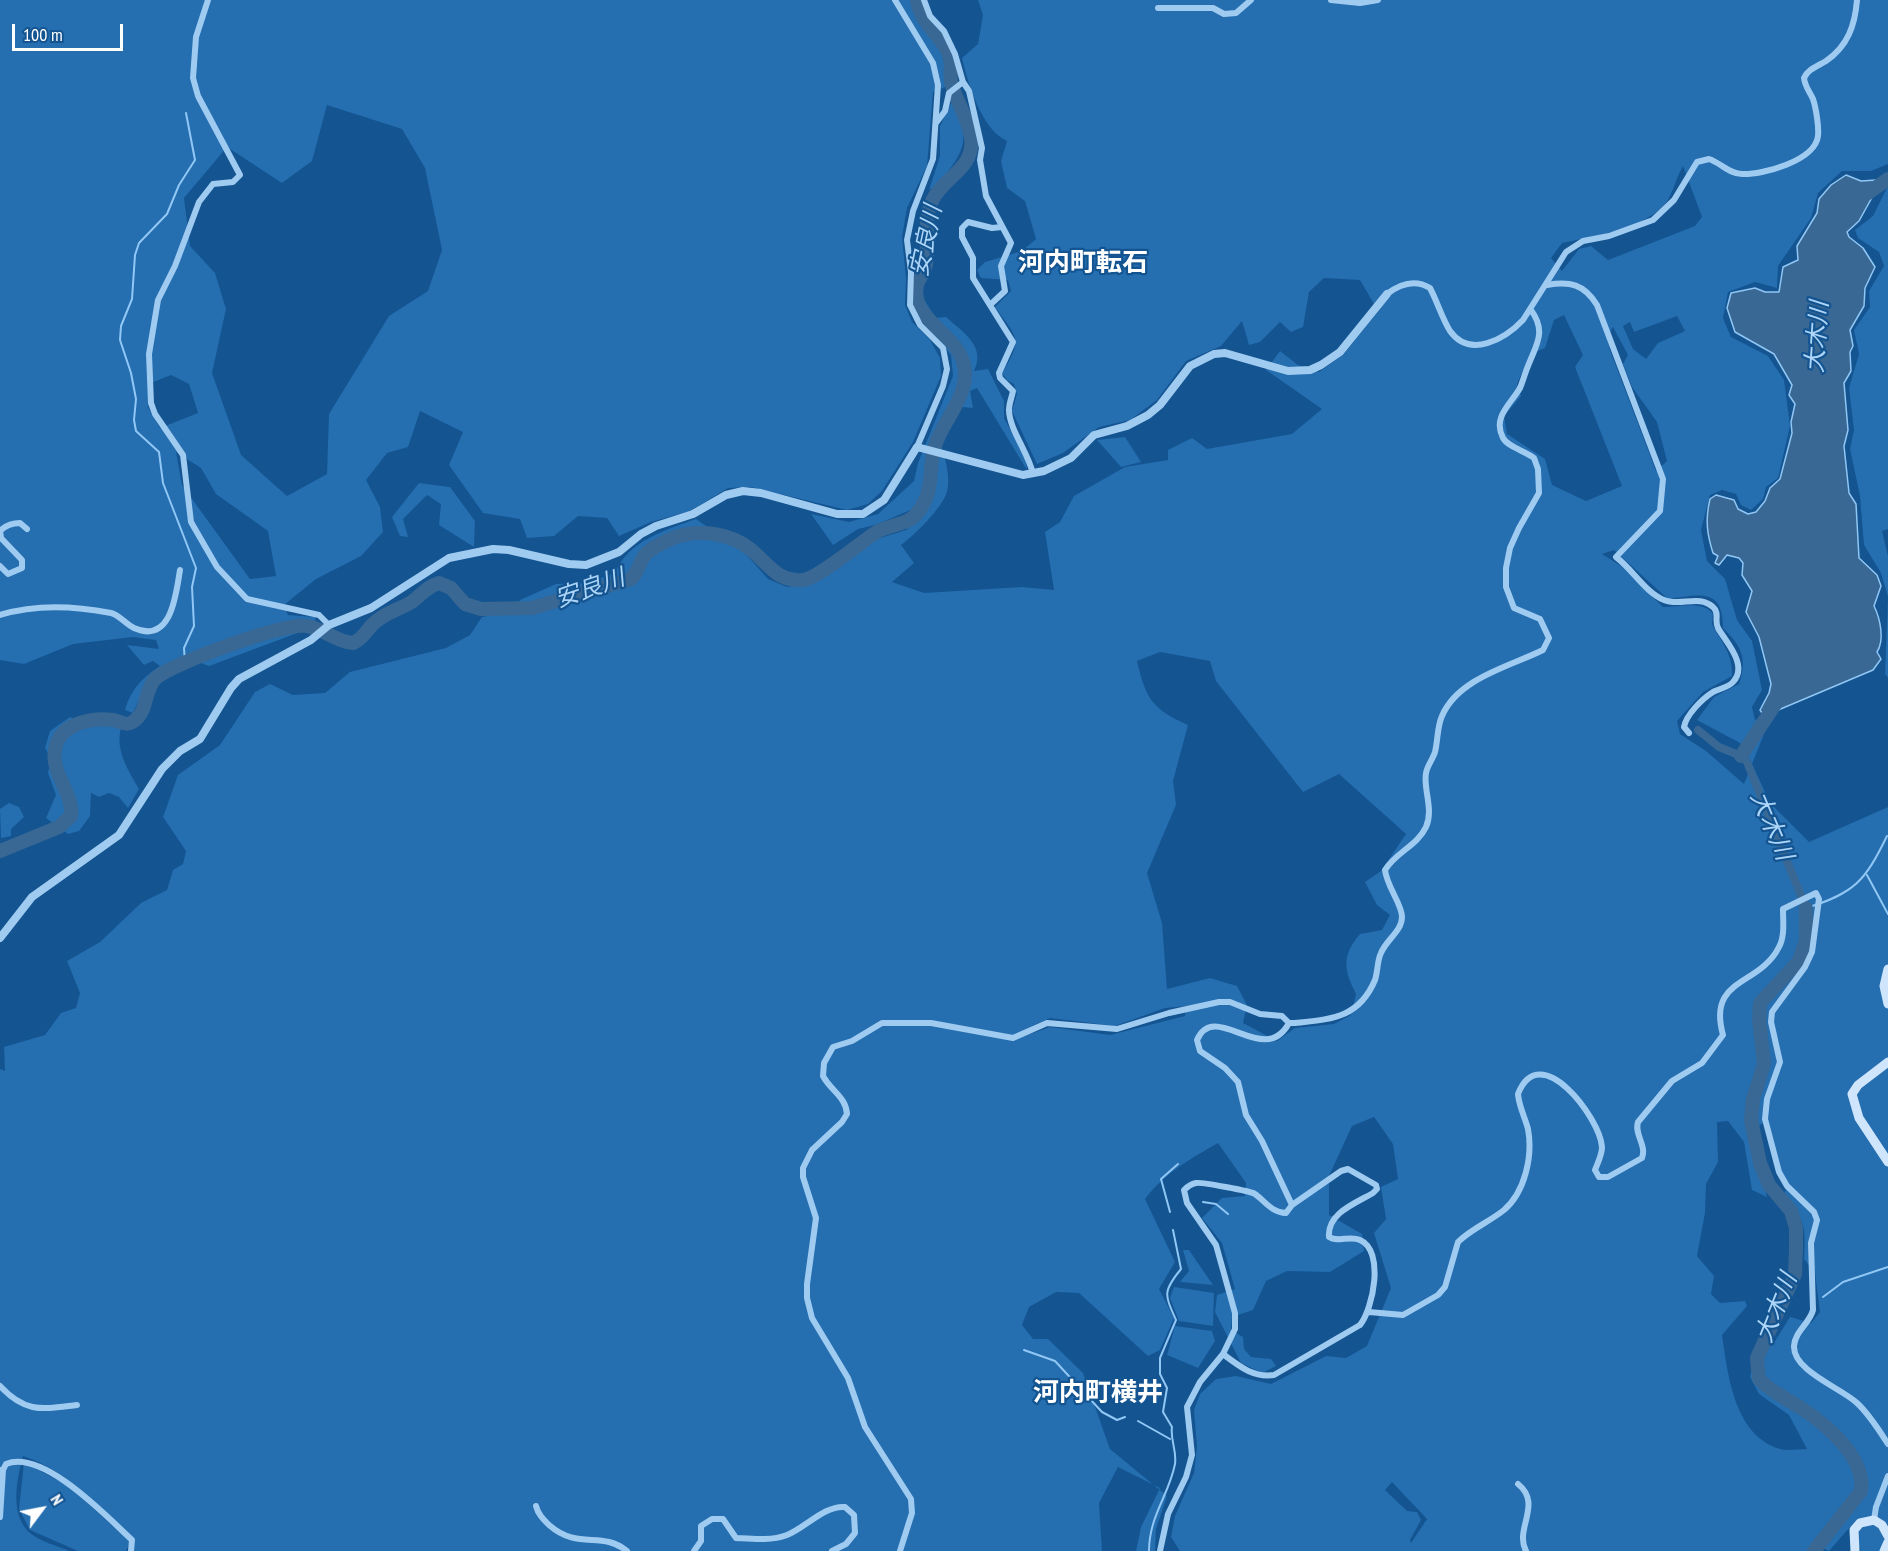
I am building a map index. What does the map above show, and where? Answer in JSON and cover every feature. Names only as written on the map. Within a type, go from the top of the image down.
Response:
[{"type":"main road","points":[[1888,969],[1884,986],[1888,1004]]},
{"type":"main road","points":[[1888,1062],[1858,1085],[1852,1094],[1859,1118],[1888,1162]]},
{"type":"main road","points":[[1855,1551],[1854,1530],[1860,1523],[1874,1520],[1882,1525],[1888,1536]]},
{"type":"main road","points":[[1884,1551],[1888,1542]]},
{"type":"street","points":[[208,0],[196,37],[193,78],[198,96],[240,175],[233,182],[213,184],[203,196],[191,218],[175,266],[158,300],[149,354],[151,403],[155,414],[183,454],[190,522],[216,567],[247,599],[319,615],[328,626]]},
{"type":"street","points":[[0,938],[32,897],[119,835],[162,769],[180,751],[200,739],[231,688],[239,680],[315,637],[328,626],[371,608],[449,558],[493,549],[509,550],[569,564],[586,565],[619,552],[641,534],[656,526],[693,514],[726,495],[742,491],[760,493],[837,514],[863,513],[884,500],[920,447],[947,369],[943,348],[913,315],[909,291],[909,225],[928,176],[936,123],[937,73],[895,0]]},
{"type":"street","points":[[924,0],[930,16],[944,31],[956,54],[959,84],[969,92],[982,148],[980,160],[986,196],[1011,243],[1001,266],[1005,291],[991,304]]},
{"type":"street","points":[[1158,8],[1213,8],[1224,15],[1236,13],[1251,0]]},
{"type":"street","points":[[1331,0],[1360,3],[1378,0]]},
{"type":"street","points":[[920,447],[1023,475],[1056,467],[1071,458],[1094,435],[1127,426],[1148,415],[1160,405],[1190,366],[1214,354],[1225,352],[1288,371],[1310,370],[1321,365],[1340,352],[1387,294],[1406,284],[1423,284],[1430,288],[1449,329],[1461,341],[1470,345],[1485,344],[1505,336],[1531,310],[1560,261],[1574,245],[1643,225],[1663,213],[1683,187],[1693,165],[1702,159],[1716,161],[1728,170],[1743,175],[1787,167],[1813,146],[1818,134],[1814,103],[1804,78],[1810,71],[1829,59],[1851,31],[1855,24],[1857,0]]},
{"type":"street","points":[[936,123],[945,111],[949,93],[959,84]]},
{"type":"street","points":[[1002,227],[992,228],[968,222],[962,228],[962,237],[973,258],[973,278],[1013,342],[999,373],[1000,378],[1013,391],[1009,412],[1011,422],[1026,450],[1033,474]]},
{"type":"street","points":[[1547,285],[1570,283],[1579,286],[1591,295],[1597,305],[1663,479],[1660,511],[1617,557],[1653,593],[1667,602],[1699,600],[1711,605],[1717,614],[1718,628],[1734,652],[1738,672],[1735,680],[1710,694],[1689,714],[1684,727],[1689,733]]},
{"type":"street","points":[[900,1551],[912,1513],[911,1499],[865,1427],[848,1378],[815,1326],[809,1311],[807,1284],[816,1218],[803,1177],[803,1168],[812,1150],[842,1122],[847,1114],[842,1098],[828,1086],[823,1076],[828,1054],[833,1047],[852,1041],[882,1023],[931,1023],[1013,1038],[1047,1023],[1117,1029],[1169,1012],[1219,1002],[1230,1002],[1260,1014],[1282,1016],[1289,1023],[1319,1022],[1344,1015],[1356,1006],[1375,981],[1382,951],[1399,927],[1402,918],[1386,879],[1385,870],[1391,861],[1421,835],[1427,825],[1430,801],[1426,774],[1435,751],[1442,715],[1471,684],[1501,666],[1543,650],[1549,638],[1540,619],[1514,608],[1506,587],[1510,548],[1539,493],[1538,469],[1534,458],[1507,443],[1502,437],[1500,425],[1503,409],[1521,386],[1539,342],[1536,317],[1531,310]]},
{"type":"street","points":[[0,566],[8,574],[22,568],[22,560],[1,538],[0,531],[5,526],[14,523],[20,523],[27,529]]},
{"type":"street","points":[[0,615],[40,606],[114,614],[137,629],[156,628],[166,622],[173,612],[180,570]]},
{"type":"street","points":[[1369,1312],[1403,1315],[1438,1295],[1445,1287],[1458,1242],[1495,1218],[1516,1195],[1526,1169],[1529,1147],[1528,1129],[1518,1094],[1531,1075],[1537,1072],[1548,1076],[1582,1105],[1600,1138],[1602,1154],[1595,1170],[1599,1177],[1608,1177],[1642,1158],[1644,1151],[1636,1129],[1638,1122],[1672,1082],[1702,1063],[1715,1048],[1723,1035],[1719,1021],[1719,1006],[1729,991],[1758,970],[1778,949],[1782,934],[1783,909],[1816,892],[1819,899],[1812,952],[1805,967],[1772,1012],[1771,1022],[1780,1062],[1767,1099],[1765,1119],[1779,1172],[1787,1186],[1814,1212],[1817,1220],[1811,1243],[1814,1310],[1811,1318],[1796,1338],[1794,1349],[1803,1367],[1857,1404],[1888,1444]]},
{"type":"street","points":[[1289,1023],[1285,1030],[1268,1040],[1256,1039],[1229,1027],[1218,1026],[1204,1032],[1197,1040],[1200,1051],[1225,1068],[1238,1082],[1246,1115],[1262,1141],[1292,1205]]},
{"type":"street","points":[[1161,1551],[1168,1514],[1186,1477],[1192,1455],[1187,1407],[1200,1382],[1223,1354],[1235,1329],[1235,1313],[1216,1245],[1187,1203],[1184,1190],[1194,1183],[1202,1183],[1227,1189],[1246,1190],[1280,1213],[1286,1213],[1292,1205],[1341,1171],[1348,1169],[1376,1185],[1377,1190],[1337,1216],[1328,1231],[1329,1237],[1333,1240],[1357,1238],[1364,1242],[1372,1253],[1374,1271],[1369,1312],[1352,1332],[1274,1375],[1264,1376],[1252,1373],[1223,1354]]},
{"type":"street","points":[[0,1386],[18,1401],[43,1410],[77,1405]]},
{"type":"street","points":[[0,1517],[1,1470],[6,1464],[17,1459],[28,1461],[72,1485],[132,1540],[131,1551]]},
{"type":"street","points":[[1874,1520],[1876,1507],[1888,1476]]},
{"type":"street","points":[[1518,1484],[1524,1489],[1529,1501],[1529,1512],[1522,1539],[1526,1551]]},
{"type":"street","points":[[536,1506],[543,1519],[569,1540],[609,1542],[627,1551]]},
{"type":"street","points":[[694,1551],[700,1541],[701,1526],[712,1519],[723,1519],[736,1538],[774,1538],[799,1529],[832,1509],[845,1507],[854,1515],[855,1533],[846,1544],[831,1551]]},
{"type":"shaded area","points":[[0,0],[914,0],[913,8],[948,63],[948,86],[933,92],[927,166],[907,208],[902,237],[906,278],[905,305],[912,322],[930,340],[940,358],[941,376],[913,442],[882,491],[868,504],[847,510],[751,487],[728,488],[690,511],[651,522],[619,536],[607,518],[578,516],[554,536],[527,538],[520,519],[483,513],[449,465],[463,432],[420,411],[408,447],[387,453],[366,480],[380,507],[383,532],[361,556],[316,579],[284,605],[288,615],[315,617],[316,626],[209,666],[201,663],[196,655],[148,680],[133,713],[125,710],[130,696],[148,675],[160,666],[153,661],[144,665],[127,645],[159,649],[156,640],[133,637],[73,644],[24,664],[0,660]],"holes":[[[327,105],[402,129],[425,168],[442,250],[428,291],[389,316],[329,414],[327,474],[287,496],[241,455],[212,373],[226,309],[215,273],[190,246],[184,198],[227,147],[282,183],[312,161]],[[171,375],[189,384],[198,413],[160,428],[148,407],[151,383]],[[176,452],[201,468],[216,494],[268,531],[276,576],[250,579],[182,485]]]},
{"type":"shaded area","points":[[978,0],[1888,0],[1888,164],[1871,171],[1842,171],[1818,193],[1811,218],[1778,266],[1777,288],[1755,282],[1728,292],[1723,318],[1731,337],[1768,356],[1784,380],[1790,426],[1778,478],[1766,487],[1763,499],[1751,510],[1741,505],[1736,494],[1722,490],[1710,495],[1701,530],[1707,561],[1725,579],[1737,620],[1752,641],[1762,690],[1752,707],[1755,720],[1772,714],[1752,764],[1770,803],[1809,842],[1888,807],[1888,1551],[1861,1551],[1850,1527],[1829,1551],[1816,1545],[1812,1551],[1180,1551],[1171,1537],[1175,1516],[1194,1473],[1197,1447],[1194,1410],[1200,1394],[1216,1379],[1236,1376],[1271,1384],[1326,1356],[1346,1358],[1367,1346],[1391,1288],[1374,1233],[1386,1219],[1381,1187],[1398,1179],[1393,1144],[1374,1117],[1352,1126],[1329,1176],[1329,1215],[1362,1234],[1364,1251],[1330,1272],[1287,1271],[1266,1281],[1253,1310],[1232,1317],[1231,1330],[1243,1337],[1244,1349],[1251,1357],[1271,1359],[1276,1366],[1262,1373],[1241,1363],[1215,1312],[1217,1295],[1235,1289],[1222,1243],[1202,1218],[1222,1198],[1245,1196],[1246,1183],[1218,1143],[1170,1174],[1145,1199],[1175,1262],[1159,1289],[1174,1318],[1160,1350],[1148,1356],[1079,1293],[1056,1292],[1029,1307],[1022,1325],[1033,1339],[1048,1339],[1083,1373],[1110,1449],[1153,1485],[1118,1467],[1099,1503],[1102,1551],[133,1551],[134,1539],[83,1491],[55,1471],[23,1456],[16,1496],[23,1525],[38,1538],[69,1551],[0,1551],[0,1069],[5,1071],[4,1047],[45,1035],[61,1013],[76,1008],[80,993],[67,961],[100,942],[141,903],[167,890],[173,870],[183,864],[186,851],[163,817],[178,775],[220,745],[255,692],[270,684],[293,695],[325,693],[350,672],[446,648],[470,635],[482,617],[514,610],[520,600],[556,584],[587,583],[615,573],[621,562],[638,545],[660,532],[696,519],[744,552],[768,579],[787,587],[815,582],[877,539],[906,530],[921,515],[913,509],[875,525],[858,529],[833,545],[811,514],[849,522],[878,514],[914,481],[918,463],[953,376],[951,355],[924,321],[923,298],[936,318],[946,317],[966,335],[975,347],[977,362],[974,371],[988,369],[1004,401],[1004,418],[1026,459],[1027,470],[977,388],[970,391],[973,408],[962,407],[941,445],[948,474],[947,492],[940,506],[927,521],[901,545],[914,563],[892,582],[924,593],[1022,587],[1054,590],[1045,532],[1060,522],[1074,496],[1125,467],[1168,460],[1168,450],[1192,438],[1207,449],[1292,434],[1322,409],[1266,370],[1280,351],[1298,365],[1319,372],[1344,354],[1380,309],[1374,304],[1360,280],[1324,278],[1309,292],[1303,327],[1291,332],[1280,322],[1260,342],[1249,345],[1242,321],[1221,346],[1186,361],[1157,400],[1130,420],[1099,427],[1063,453],[1037,464],[1012,411],[1017,394],[1014,384],[1002,373],[1013,352],[1015,338],[995,307],[1011,291],[1008,280],[981,278],[977,270],[985,262],[1022,251],[1036,239],[1025,201],[1007,188],[1001,161],[1007,141],[990,127],[983,117],[972,93],[962,58],[978,44],[983,15]],"holes":[[[1683,166],[1702,217],[1695,226],[1608,260],[1591,246],[1579,249],[1562,271],[1551,258],[1562,243],[1620,229],[1648,217],[1668,200]],[[1564,315],[1583,355],[1575,367],[1622,486],[1586,501],[1552,485],[1545,459],[1507,434],[1504,416],[1521,396],[1517,384],[1530,354],[1545,348],[1554,320]],[[1677,316],[1685,331],[1658,343],[1646,359],[1633,349],[1623,326],[1630,322],[1634,332]],[[1613,327],[1628,355],[1623,364],[1632,387],[1657,422],[1667,461],[1656,471],[1607,337]],[[1614,550],[1668,599],[1690,596],[1707,597],[1719,606],[1723,628],[1741,653],[1742,675],[1739,684],[1714,697],[1697,720],[1740,743],[1752,764],[1744,784],[1706,751],[1680,734],[1677,721],[1703,692],[1732,676],[1729,655],[1712,624],[1713,614],[1697,606],[1663,607],[1621,566],[1602,554]],[[1160,652],[1210,661],[1216,681],[1303,792],[1339,774],[1406,834],[1381,871],[1365,882],[1377,905],[1390,915],[1382,930],[1360,934],[1347,956],[1347,970],[1356,994],[1351,1015],[1334,1024],[1295,1028],[1277,1041],[1243,1023],[1247,1005],[1237,986],[1210,978],[1167,989],[1162,923],[1147,873],[1176,805],[1173,781],[1188,725],[1158,708],[1144,685],[1137,661]],[[1187,1006],[1185,1016],[1110,1035],[1050,1027],[1030,1034],[1032,1026],[1050,1018],[1115,1026],[1165,1008]],[[1728,1121],[1744,1142],[1752,1190],[1767,1197],[1749,1131],[1767,1121],[1781,1171],[1789,1184],[1783,1195],[1800,1217],[1804,1231],[1804,1259],[1815,1273],[1820,1312],[1811,1323],[1790,1317],[1772,1346],[1757,1345],[1750,1377],[1759,1394],[1789,1415],[1807,1449],[1783,1450],[1765,1442],[1752,1431],[1736,1402],[1727,1368],[1722,1335],[1747,1306],[1745,1301],[1720,1303],[1711,1294],[1714,1276],[1697,1256],[1705,1213],[1706,1184],[1718,1162],[1717,1122]],[[1392,1482],[1427,1519],[1411,1543],[1410,1540],[1421,1520],[1417,1512],[1407,1511],[1385,1490]]]},
{"type":"shaded area","points":[[953,99],[960,119],[963,143],[956,160],[945,176],[929,190],[940,156],[940,126]]},
{"type":"shaded area","points":[[1888,186],[1888,529],[1882,531],[1888,556],[1888,597],[1881,573],[1864,545],[1860,496],[1850,449],[1854,430],[1849,388],[1859,354],[1854,330],[1870,307],[1869,291],[1884,266],[1879,252],[1858,238],[1855,230],[1873,216]]},
{"type":"shaded area","points":[[1125,437],[1141,462],[1121,467],[1097,440]]},
{"type":"shaded area","points":[[419,483],[450,487],[475,521],[474,547],[439,525],[441,504],[427,495],[403,519],[408,537],[400,536],[392,517]]},
{"type":"shaded area","points":[[1888,597],[1888,678],[1885,674]]},
{"type":"shaded area","points":[[70,717],[85,725],[114,723],[121,728],[121,752],[139,789],[128,808],[119,797],[109,793],[99,797],[91,793],[90,816],[79,831],[68,834],[46,818],[56,795],[48,773],[51,759],[45,748],[50,731]]},
{"type":"shaded area","points":[[9,803],[19,807],[24,817],[11,829],[11,836],[1,838],[0,809]]},
{"type":"shaded area","points":[[1183,1250],[1189,1250],[1213,1285],[1180,1282],[1189,1271]]},
{"type":"shaded area","points":[[1174,1287],[1214,1293],[1213,1326],[1179,1321],[1170,1298]]},
{"type":"shaded area","points":[[1175,1326],[1212,1331],[1215,1341],[1198,1368],[1167,1355]]},
{"type":"shaded area","points":[[24,1462],[70,1487],[130,1542],[126,1551],[78,1551],[30,1530],[19,1509]]},
{"type":"shaded area","points":[[1159,1490],[1167,1496],[1156,1529],[1155,1551],[1136,1551],[1141,1527]]},
{"type":"water","points":[[1846,175],[1861,181],[1876,180],[1880,183],[1859,221],[1847,232],[1849,237],[1863,248],[1875,267],[1865,288],[1864,306],[1850,330],[1853,346],[1850,352],[1851,371],[1844,383],[1848,430],[1844,446],[1849,493],[1856,504],[1859,558],[1877,575],[1881,586],[1874,606],[1881,629],[1881,641],[1877,652],[1881,659],[1873,670],[1764,716],[1760,710],[1771,684],[1759,637],[1746,612],[1752,591],[1742,575],[1743,563],[1739,558],[1727,555],[1719,565],[1715,563],[1718,556],[1713,553],[1709,540],[1708,514],[1710,499],[1716,495],[1734,500],[1738,509],[1748,514],[1756,512],[1765,501],[1770,488],[1780,479],[1792,433],[1791,422],[1795,404],[1789,395],[1792,385],[1774,354],[1735,332],[1727,308],[1731,293],[1755,288],[1765,292],[1779,292],[1783,267],[1798,260],[1797,246],[1817,213],[1819,199],[1831,185]]},
{"type":"waterway","name":"安良川","points":[[0,851],[59,827],[71,816],[69,798],[55,762],[57,742],[66,730],[80,723],[105,719],[131,723],[142,712],[149,688],[156,678],[184,663],[230,645],[295,626],[318,629],[353,643],[382,617],[408,604],[428,588],[439,583],[451,588],[465,604],[481,609],[532,608],[631,579],[644,556],[651,550],[676,537],[694,533],[714,534],[733,539],[750,549],[779,575],[794,580],[803,580],[818,574],[875,533],[915,516],[927,497],[936,442],[960,397],[965,373],[958,351],[920,307],[917,285],[926,264],[929,208],[937,192],[964,165],[971,149],[968,124],[952,86],[951,62],[948,52],[924,19],[917,0]]},
{"type":"waterway","points":[[185,663],[184,648],[194,626],[192,587],[196,568],[163,483],[159,452],[136,431],[134,420],[136,399],[131,373],[120,340],[121,326],[132,299],[135,255],[139,243],[167,214],[179,185],[195,160],[186,113]]},
{"type":"waterway","name":"大木川","points":[[1868,193],[1888,179]]},
{"type":"waterway","name":"大木川","points":[[1741,756],[1780,697]]},
{"type":"waterway","name":"大木川","points":[[1698,730],[1719,747],[1741,756],[1747,762],[1806,908]]},
{"type":"waterway","points":[[1806,908],[1836,897],[1857,883],[1865,875],[1887,836]]},
{"type":"waterway","points":[[1867,875],[1888,914]]},
{"type":"waterway","name":"大木川","points":[[1806,908],[1806,940],[1799,961],[1760,1003],[1759,1019],[1764,1064],[1753,1099],[1751,1120],[1760,1163],[1769,1185],[1791,1211],[1796,1228],[1795,1274],[1757,1358],[1759,1379],[1833,1433],[1851,1455],[1861,1479],[1861,1491],[1814,1551]]},
{"type":"waterway","points":[[1170,1212],[1161,1179],[1178,1164]]},
{"type":"waterway","points":[[1203,1202],[1216,1204],[1228,1214]]},
{"type":"waterway","points":[[1149,1551],[1152,1527],[1175,1464],[1172,1427],[1163,1412],[1167,1388],[1160,1374],[1160,1358],[1176,1320],[1167,1294],[1171,1283],[1181,1269],[1173,1230]]},
{"type":"waterway","points":[[1823,1297],[1843,1282],[1888,1267]]},
{"type":"waterway","points":[[1024,1350],[1055,1361],[1102,1412],[1117,1420],[1125,1417]]},
{"type":"waterway","points":[[1138,1421],[1170,1439]]},
{"type":"district","name":"河内町転石","points":[[1083,264]]},
{"type":"district","name":"河内町横井","points":[[1098,1394]]}]
